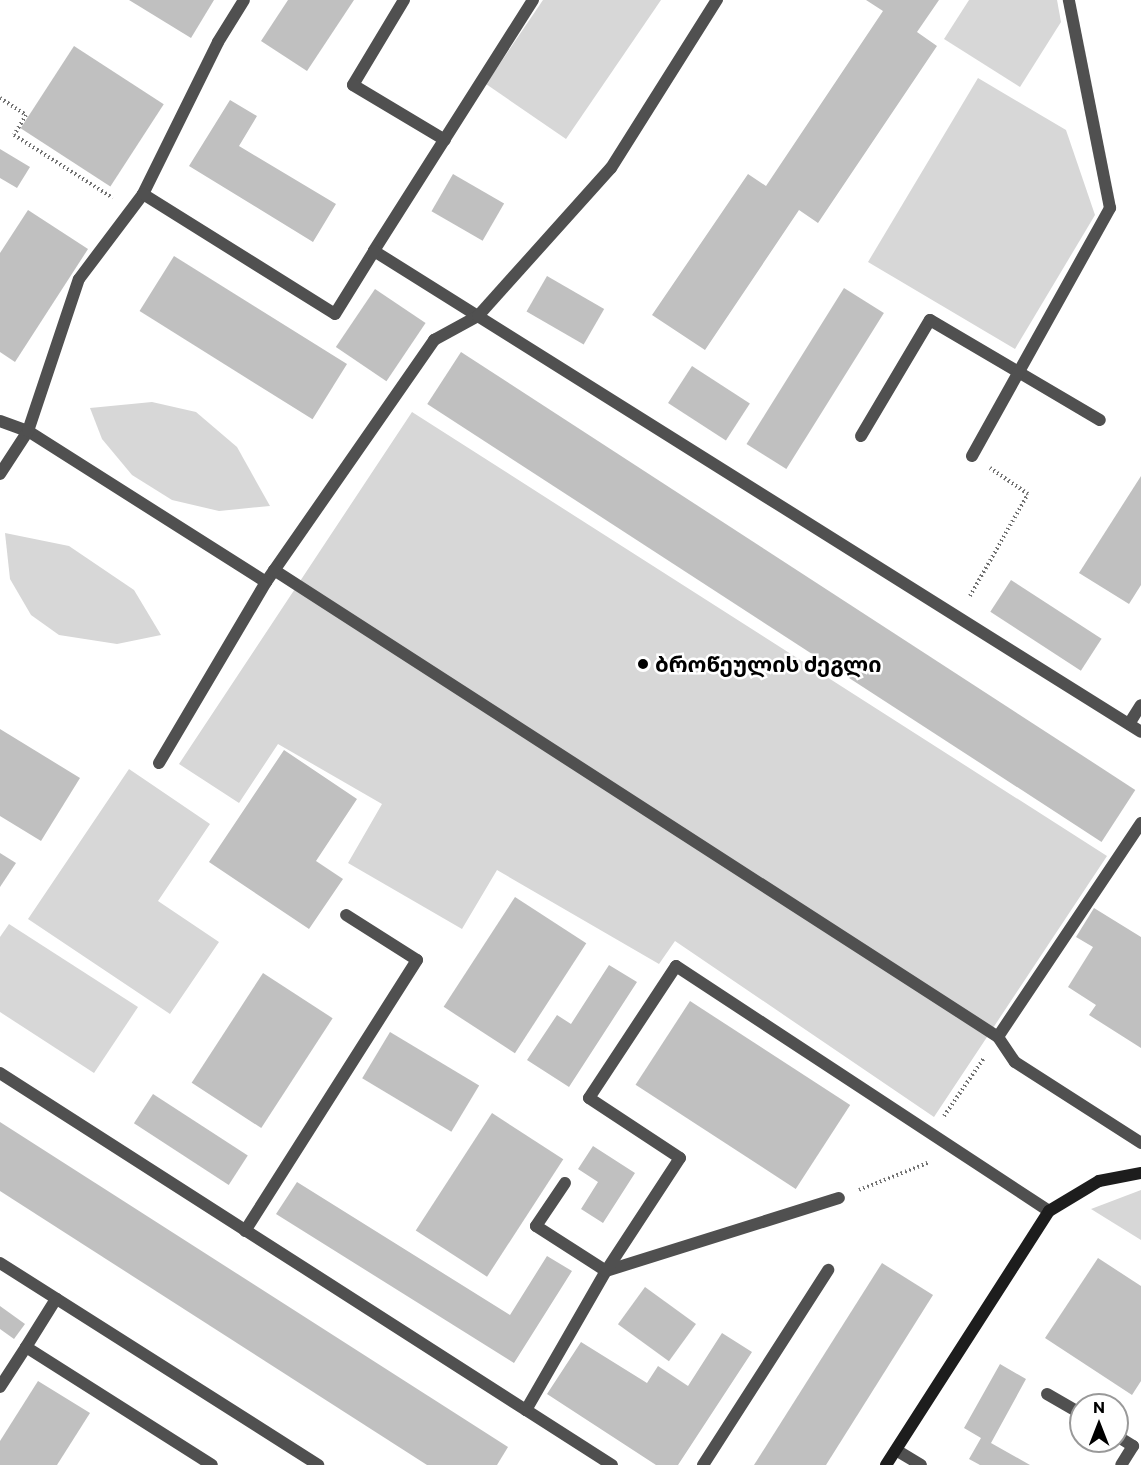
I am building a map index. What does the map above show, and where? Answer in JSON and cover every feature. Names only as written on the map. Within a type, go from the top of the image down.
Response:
[{"type":"street","points":[[0,474],[28,431],[79,279],[143,194],[218,42],[244,0]]},
{"type":"street","points":[[404,0],[353,85],[445,140]]},
{"type":"street","points":[[143,194],[335,314],[533,0]]},
{"type":"street","points":[[159,763],[273,570],[434,340],[478,316],[611,168],[717,0]]},
{"type":"street","points":[[972,456],[1110,208],[1069,0]]},
{"type":"street","points":[[374,251],[1141,732]]},
{"type":"street","points":[[861,436],[930,320],[1100,420]]},
{"type":"street","points":[[0,422],[28,431],[266,582]]},
{"type":"street","points":[[273,570],[998,1037],[1014,1062],[1141,1143]]},
{"type":"street","points":[[1129,724],[1141,705]]},
{"type":"street","points":[[998,1037],[1141,823]]},
{"type":"street","points":[[245,1231],[417,960],[346,915]]},
{"type":"street","points":[[526,1410],[606,1271],[680,1158],[589,1098],[676,966],[1049,1211]]},
{"type":"street","points":[[0,1073],[610,1464]]},
{"type":"street","points":[[886,1465],[1049,1211],[1099,1181],[1141,1173]]},
{"type":"street","points":[[565,1183],[536,1226],[606,1271]]},
{"type":"street","points":[[606,1271],[839,1198]]},
{"type":"street","points":[[0,1263],[318,1465]]},
{"type":"street","points":[[703,1465],[828,1270]]},
{"type":"street","points":[[0,1387],[56,1299]]},
{"type":"street","points":[[26,1347],[212,1465]]},
{"type":"street","points":[[1047,1394],[1069,1407]]},
{"type":"street","points":[[896,1450],[921,1465]]},
{"type":"path","points":[[0,98],[26,115],[14,135],[131,210]]},
{"type":"path","points":[[958,617],[1028,494],[972,456]]},
{"type":"path","points":[[932,1134],[998,1037]]},
{"type":"path","points":[[839,1198],[958,1151]]},
{"type":"shaded area","points":[[543,0],[661,0],[566,139],[486,84]]},
{"type":"shaded area","points":[[969,0],[1057,0],[1061,22],[1020,87],[944,39]]},
{"type":"shaded area","points":[[978,78],[1066,130],[1095,215],[1015,349],[868,262]]},
{"type":"shaded area","points":[[152,402],[196,412],[237,447],[270,506],[219,511],[172,500],[132,475],[102,439],[90,408]]},
{"type":"shaded area","points":[[412,412],[1107,856],[934,1117],[675,941],[659,964],[497,870],[462,929],[348,863],[382,804],[278,744],[239,803],[179,764]]},
{"type":"shaded area","points":[[5,533],[69,546],[134,590],[161,635],[117,644],[59,635],[31,615],[10,579]]},
{"type":"shaded area","points":[[129,769],[210,824],[158,901],[219,942],[170,1014],[28,919]]},
{"type":"shaded area","points":[[9,924],[138,1007],[94,1073],[0,1012],[0,937]]},
{"type":"shaded area","points":[[1141,1190],[1141,1240],[1091,1209]]},
{"type":"building","points":[[129,0],[214,0],[191,38]]},
{"type":"building","points":[[288,0],[354,0],[307,71],[261,41]]},
{"type":"building","points":[[866,0],[939,0],[917,32],[937,46],[818,223],[799,210],[705,350],[652,315],[748,174],[766,186],[883,11]]},
{"type":"building","points":[[74,46],[164,104],[110,186],[21,128]]},
{"type":"building","points":[[230,100],[257,116],[239,146],[336,204],[313,242],[189,166]]},
{"type":"building","points":[[0,149],[30,167],[17,188],[0,178]]},
{"type":"building","points":[[453,174],[504,204],[483,241],[432,211]]},
{"type":"building","points":[[28,210],[88,249],[15,362],[0,352],[0,253]]},
{"type":"building","points":[[174,256],[347,364],[313,419],[140,311]]},
{"type":"building","points":[[547,276],[604,309],[584,345],[526,312]]},
{"type":"building","points":[[844,288],[884,313],[786,469],[746,444]]},
{"type":"building","points":[[375,289],[426,323],[386,381],[336,347]]},
{"type":"building","points":[[461,352],[1135,790],[1102,842],[427,404]]},
{"type":"building","points":[[692,366],[750,404],[726,440],[668,403]]},
{"type":"building","points":[[1141,476],[1141,585],[1129,604],[1079,573]]},
{"type":"building","points":[[1011,580],[1102,639],[1081,671],[990,612]]},
{"type":"building","points":[[0,729],[80,778],[41,841],[0,816]]},
{"type":"building","points":[[284,750],[357,799],[316,861],[343,879],[309,929],[209,862]]},
{"type":"building","points":[[0,853],[16,863],[0,887]]},
{"type":"building","points":[[515,897],[586,943],[515,1053],[444,1007]]},
{"type":"building","points":[[1094,908],[1141,937],[1141,1048],[1089,1015],[1096,1005],[1068,987],[1093,947],[1076,937]]},
{"type":"building","points":[[609,965],[637,982],[569,1087],[527,1060],[557,1015],[571,1024]]},
{"type":"building","points":[[263,973],[333,1018],[261,1128],[192,1083]]},
{"type":"building","points":[[690,1001],[850,1105],[796,1189],[636,1085]]},
{"type":"building","points":[[390,1032],[479,1086],[451,1132],[362,1078]]},
{"type":"building","points":[[153,1094],[248,1156],[229,1185],[134,1123]]},
{"type":"building","points":[[492,1113],[563,1159],[487,1277],[416,1230]]},
{"type":"building","points":[[0,1122],[508,1447],[497,1465],[427,1465],[0,1191]]},
{"type":"building","points":[[593,1146],[635,1173],[603,1223],[581,1209],[598,1182],[578,1169]]},
{"type":"building","points":[[297,1182],[510,1315],[547,1256],[572,1271],[514,1363],[276,1214]]},
{"type":"building","points":[[1098,1258],[1141,1286],[1141,1381],[1132,1395],[1045,1338]]},
{"type":"building","points":[[882,1263],[933,1295],[826,1465],[754,1465]]},
{"type":"building","points":[[645,1287],[696,1324],[669,1361],[618,1324]]},
{"type":"building","points":[[0,1306],[25,1324],[14,1339],[0,1329]]},
{"type":"building","points":[[722,1333],[752,1352],[678,1465],[656,1465],[547,1394],[581,1342],[647,1383],[658,1366],[688,1386]]},
{"type":"building","points":[[1000,1364],[1026,1379],[991,1443],[1030,1465],[980,1465],[969,1459],[981,1438],[964,1428]]},
{"type":"building","points":[[38,1381],[90,1413],[57,1465],[0,1465],[0,1441]]},
{"type":"place","name":"ბროწეულის ძეგლი","points":[[643,664]]}]
